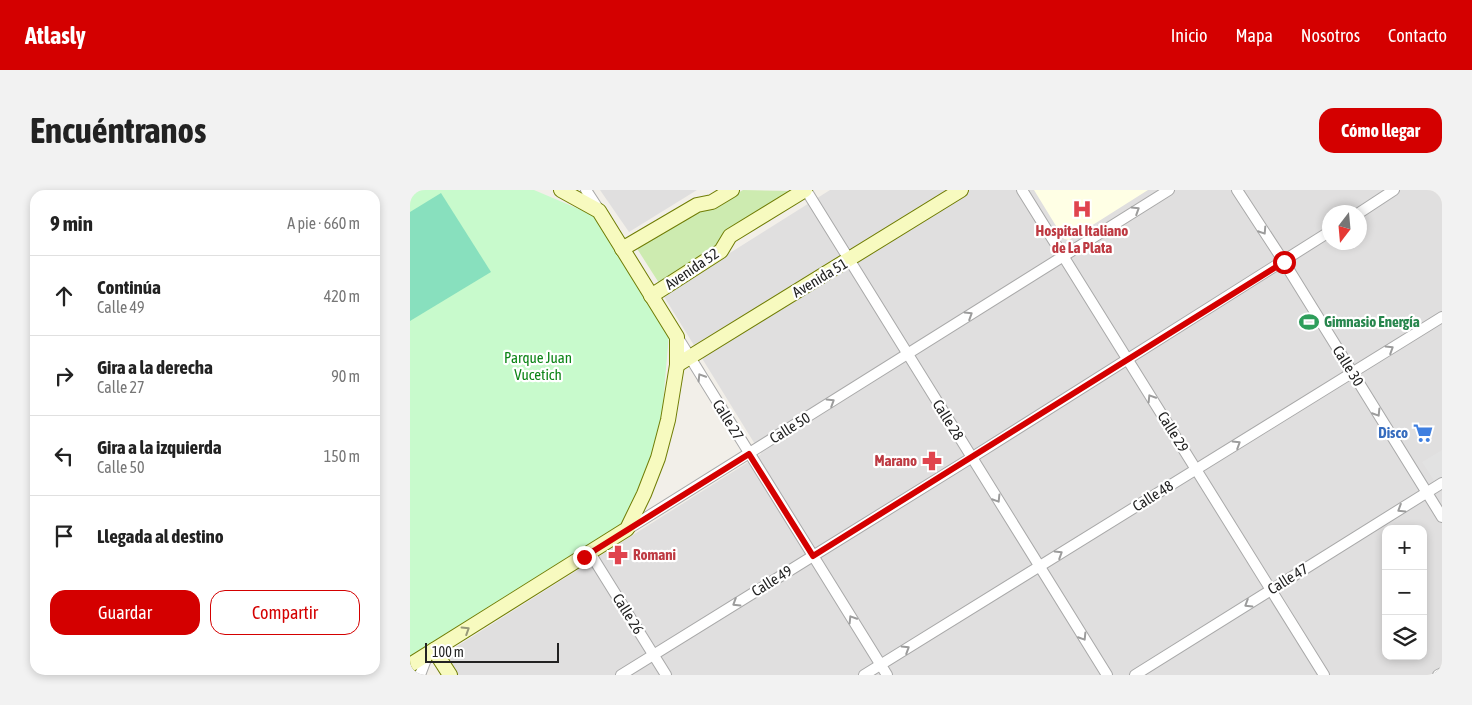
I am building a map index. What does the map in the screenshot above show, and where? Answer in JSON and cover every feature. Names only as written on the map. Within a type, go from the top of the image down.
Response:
[{"type":"main road","points":[[563,190],[599,211],[679,340],[683,361],[658,458],[644,494],[627,529]]},
{"type":"main road","points":[[622,249],[697,205],[712,202],[732,190]]},
{"type":"main road","name":"Avenida 52","points":[[651,296],[721,252],[730,236],[805,190]]},
{"type":"main road","name":"Avenida 51","points":[[683,361],[961,190]]},
{"type":"main road","points":[[679,340],[693,349],[706,347]]},
{"type":"main road","name":"Calle 50","points":[[410,666],[627,529]]},
{"type":"main road","points":[[431,652],[441,675]]},
{"type":"main road","points":[[431,652],[450,675]]},
{"type":"street","points":[[586,190],[599,211]]},
{"type":"street","name":"Calle 28","points":[[805,190],[1107,675]]},
{"type":"street","name":"Calle 29","points":[[1022,190],[1324,675]]},
{"type":"street","name":"Calle 50","points":[[627,529],[1168,190]]},
{"type":"street","name":"Calle 30","points":[[1237,190],[1284,262],[1442,517]]},
{"type":"street","points":[[1367,208],[1394,190]]},
{"type":"street","name":"Calle 49","points":[[621,675],[1322,237]]},
{"type":"street","name":"Calle 48","points":[[864,675],[1442,317]]},
{"type":"street","name":"Calle 27","points":[[683,361],[749,454],[887,675]]},
{"type":"street","name":"Calle 47","points":[[1135,675],[1442,483]]},
{"type":"street","name":"Calle 26","points":[[590,553],[666,675]]},
{"type":"street","points":[[420,675],[431,652]]},
{"type":"street","points":[[1438,675],[1442,673]]},
{"type":"shaded area","points":[[600,190],[697,190],[629,232]]},
{"type":"shaded area","points":[[830,190],[1442,190],[1442,675],[452,675],[440,657],[761,454],[663,295]]},
{"type":"shaded area","name":"Hospital Italiano de La Plata","points":[[1034,190],[1148,190],[1069,240],[1064,239]]},
{"type":"shaded area","points":[[1442,450],[1442,478],[1435,482],[1422,462]]},
{"type":"green space","name":"Parque Juan Vucetich","points":[[410,190],[534,190],[593,215],[669,334],[660,438],[622,527],[410,657]]},
{"type":"green space","points":[[743,190],[790,191],[723,233],[715,249],[659,283],[636,247],[694,210],[708,210]]},
{"type":"green space","points":[[441,193],[491,272],[410,321],[410,212]]},
{"type":"place","name":"Hospital Italiano de La Plata","points":[[1082,209]]},
{"type":"place","name":"Gimnasio Energía","points":[[1309,322]]},
{"type":"place","name":"Disco","points":[[1423,433]]},
{"type":"place","name":"Marano","points":[[932,461]]},
{"type":"place","name":"Romani","points":[[618,555]]},
{"type":"route","points":[[584,557],[749,454],[813,556],[1284,262]]}]
